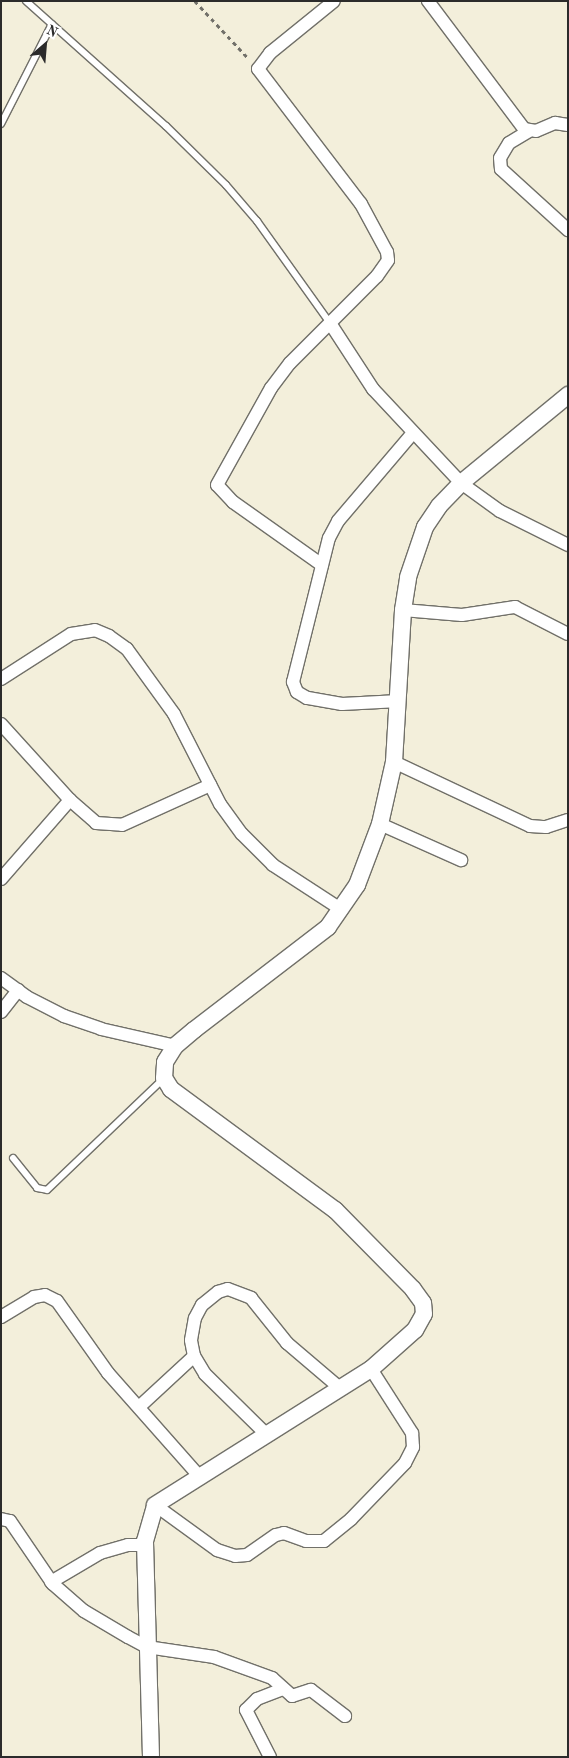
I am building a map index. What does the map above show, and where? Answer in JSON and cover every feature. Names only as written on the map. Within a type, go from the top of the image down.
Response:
[{"type":"street","points":[[322,566],[234,502],[216,485],[271,388],[290,362],[385,267],[387,252],[361,204],[258,69],[270,53],[334,1]]},
{"type":"street","points":[[428,1],[518,122],[529,131]]},
{"type":"street","points":[[568,125],[556,123],[529,131],[508,143],[500,158],[501,169],[568,230]]},
{"type":"street","points":[[330,323],[374,389],[461,483],[500,511],[568,545]]},
{"type":"street","points":[[151,1757],[145,1545],[147,1523],[155,1505],[201,1478],[266,1433],[371,1369],[401,1344],[421,1322],[423,1303],[413,1289],[335,1210],[284,1169],[191,1106],[164,1078],[165,1062],[175,1046],[306,947],[342,910],[364,869],[380,824],[394,762],[403,610],[408,577],[425,528],[439,506],[461,483],[568,395]]},
{"type":"street","points":[[399,702],[342,704],[307,698],[297,692],[294,670],[325,549],[338,522],[413,432]]},
{"type":"street","points":[[403,610],[462,615],[515,607],[568,634]]},
{"type":"street","points":[[1,679],[71,634],[95,630],[109,636],[126,650],[174,714],[210,785],[242,834],[273,865],[342,910]]},
{"type":"street","points":[[1,724],[70,800],[96,822],[122,824],[210,785]]},
{"type":"street","points":[[394,762],[530,826],[546,827],[568,820]]},
{"type":"street","points":[[1,878],[70,800]]},
{"type":"street","points":[[380,824],[461,860]]},
{"type":"street","points":[[1,978],[64,1016],[101,1029],[175,1046]]},
{"type":"street","points":[[1,1012],[18,990]]},
{"type":"street","points":[[266,1433],[205,1374],[194,1356],[191,1329],[202,1305],[218,1292],[234,1290],[260,1306],[287,1343],[341,1389]]},
{"type":"street","points":[[1,1318],[34,1297],[51,1296],[139,1407],[201,1478]]},
{"type":"street","points":[[139,1407],[194,1356]]},
{"type":"street","points":[[155,1505],[217,1550],[235,1556],[247,1555],[276,1535],[284,1534],[312,1542],[324,1541],[351,1520],[398,1470],[413,1446],[412,1433],[371,1369]]},
{"type":"street","points":[[1,1519],[10,1521],[51,1582],[84,1611],[147,1647],[214,1657],[272,1678],[292,1696],[311,1690],[318,1693],[345,1716]]},
{"type":"street","points":[[51,1582],[100,1554],[128,1545],[145,1545]]},
{"type":"street","points":[[270,1757],[246,1710],[257,1699],[283,1689]]},
{"type":"lane","points":[[26,1],[166,126],[226,185],[269,237],[330,323]]},
{"type":"lane","points":[[1,124],[52,24]]},
{"type":"lane","points":[[13,1158],[37,1188],[47,1190],[164,1078]]},
{"type":"path","points":[[195,1],[258,69]]}]
